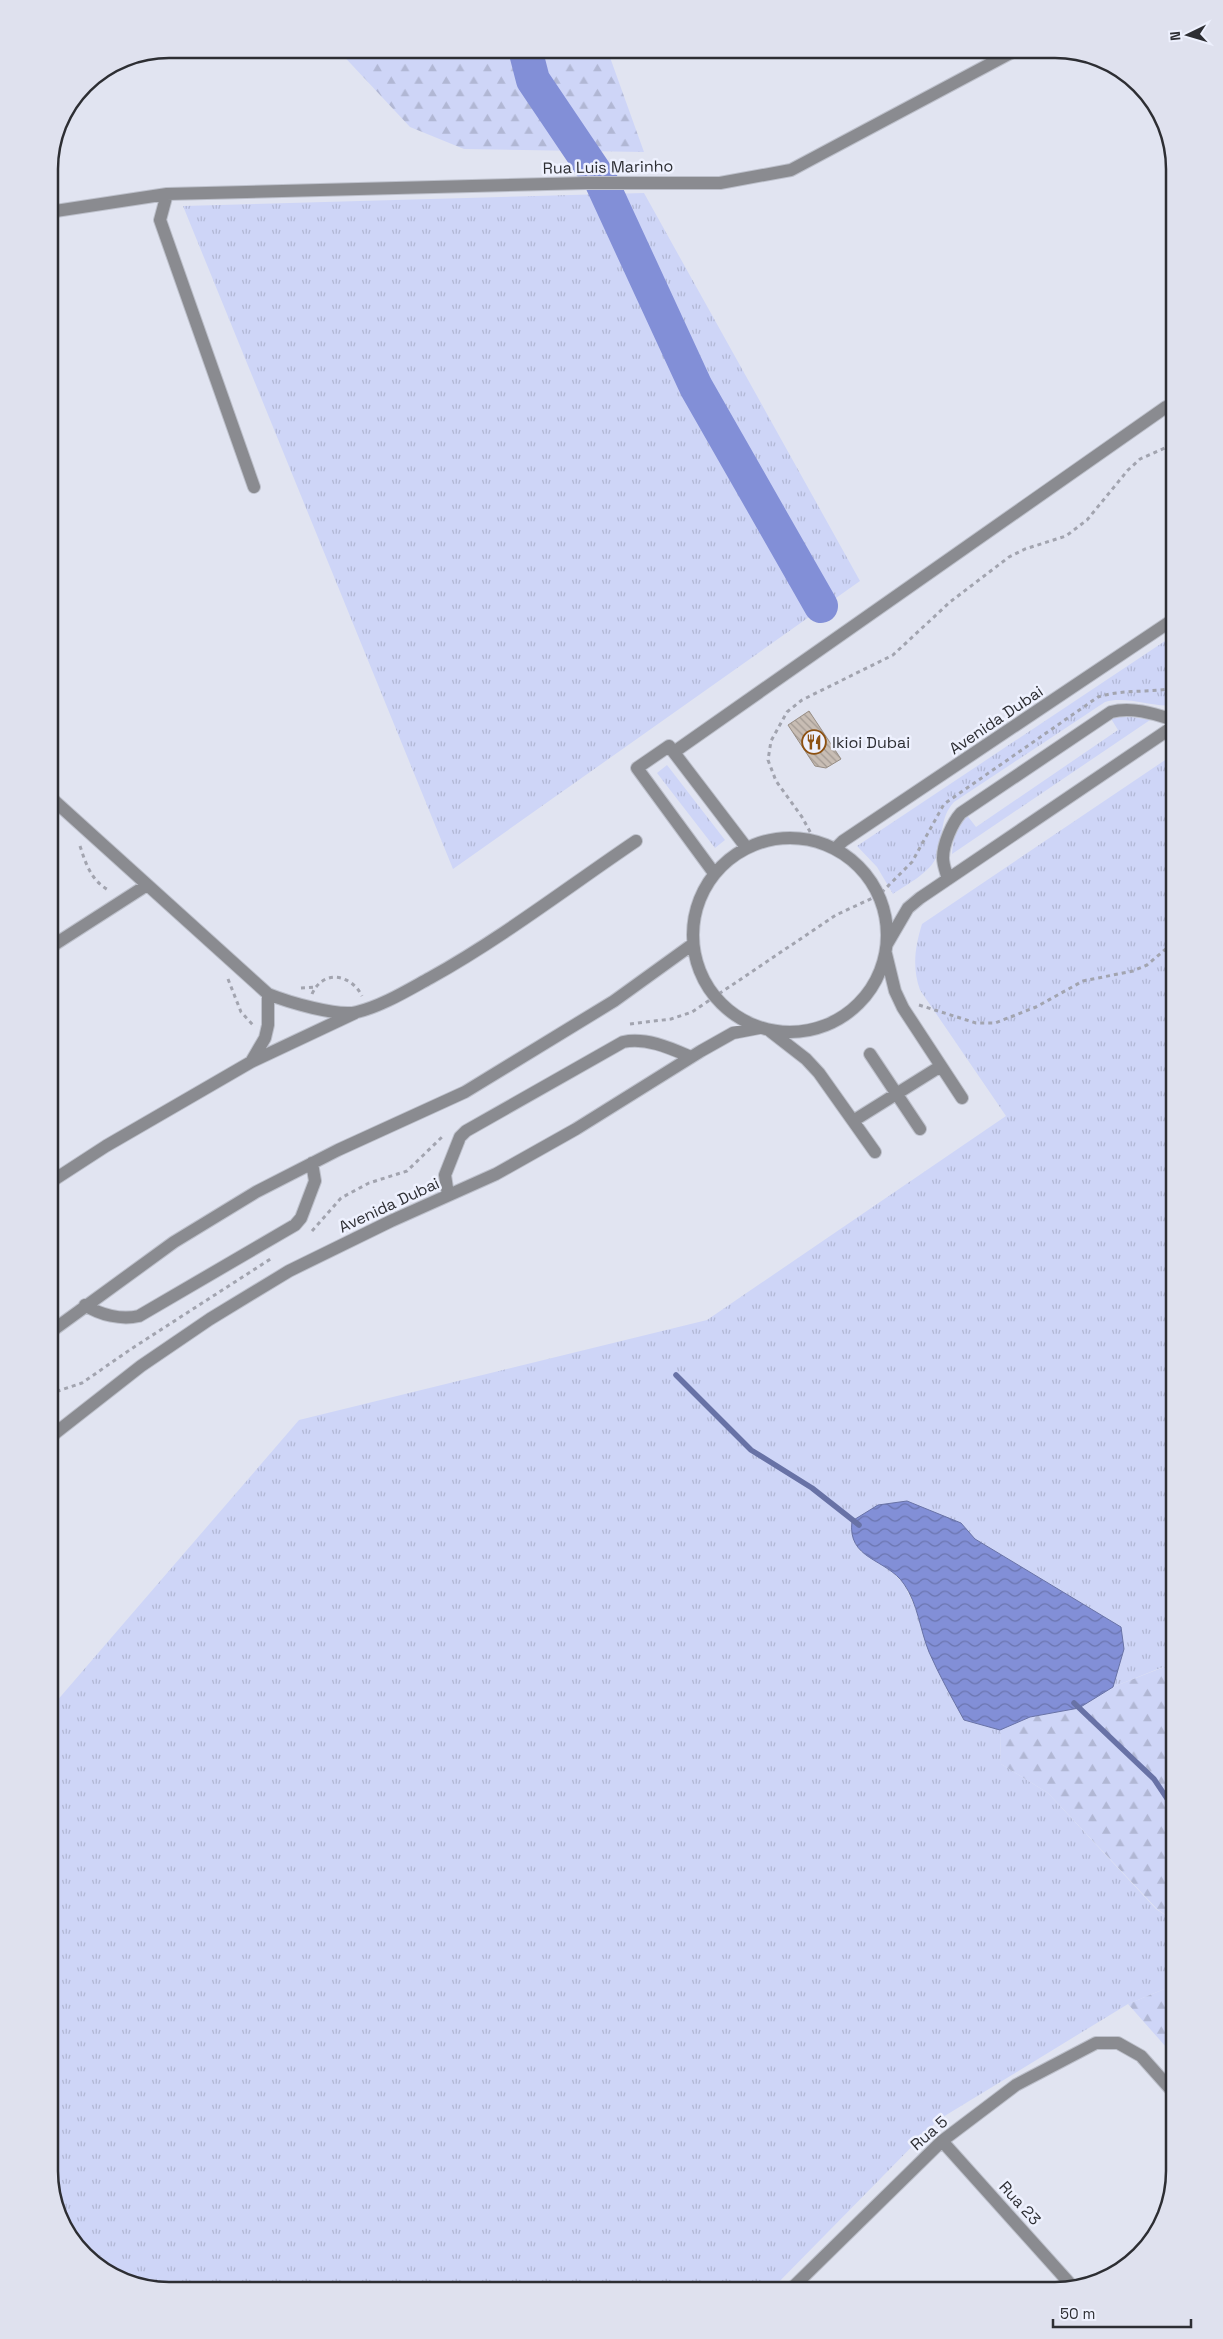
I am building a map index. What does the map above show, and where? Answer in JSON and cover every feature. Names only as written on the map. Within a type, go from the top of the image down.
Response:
[{"type":"street","name":"Rua Luis Marinho","points":[[58,211],[167,194],[586,183],[720,183],[791,170],[1001,58]]},
{"type":"street","points":[[167,194],[160,220],[254,487]]},
{"type":"street","points":[[674,752],[1166,407]]},
{"type":"street","name":"Avenida Dubai","points":[[836,848],[842,841],[1166,626]]},
{"type":"street","points":[[948,879],[943,858],[955,819],[961,813],[1111,712],[1121,709],[1166,717]]},
{"type":"street","name":"Avenida Dubai","points":[[886,948],[908,908],[1166,731]]},
{"type":"street","points":[[714,873],[637,768],[669,746],[746,847]]},
{"type":"street","points":[[58,804],[268,994],[317,1009],[356,1012]]},
{"type":"street","name":"Avenida Dubai","points":[[790,836],[814,839],[836,848],[854,860],[868,876],[879,895],[886,919],[886,948],[881,970],[868,993],[840,1019],[823,1027],[802,1032],[780,1032],[764,1029],[734,1015],[714,997],[696,963],[693,944],[694,919],[701,895],[714,873],[728,858],[746,847],[766,839],[790,836]]},
{"type":"street","points":[[57,1177],[106,1146],[251,1062],[356,1012],[413,988],[462,960],[636,841]]},
{"type":"street","points":[[58,943],[147,886]]},
{"type":"street","points":[[57,1327],[84,1305],[174,1242],[256,1192],[312,1163],[466,1092],[614,1001],[693,944]]},
{"type":"street","points":[[886,948],[895,991],[903,1008],[962,1098]]},
{"type":"street","points":[[251,1062],[265,1038],[268,994]]},
{"type":"street","points":[[764,1029],[806,1059],[819,1073],[875,1152]]},
{"type":"street","name":"Avenida Dubai","points":[[57,1430],[141,1366],[226,1310],[290,1271],[391,1221],[496,1174],[576,1130],[691,1057],[733,1033],[764,1029]]},
{"type":"street","points":[[448,1195],[445,1175],[460,1137],[466,1131],[623,1042],[633,1040],[667,1047],[691,1057]]},
{"type":"street","points":[[870,1054],[920,1129]]},
{"type":"street","points":[[853,1121],[941,1066]]},
{"type":"street","points":[[84,1305],[95,1312],[129,1319],[139,1316],[295,1225],[301,1218],[315,1181],[312,1163]]},
{"type":"street","name":"Rua 5","points":[[803,2282],[942,2141],[1016,2085],[1096,2044],[1118,2043],[1141,2056],[1166,2084]]},
{"type":"street","name":"Rua 23","points":[[942,2141],[1069,2281]]},
{"type":"path","points":[[814,839],[776,781],[768,760],[771,741],[787,712],[802,700],[893,655],[950,602],[1009,557],[1025,549],[1066,536],[1086,520],[1128,470],[1140,459],[1166,448]]},
{"type":"path","points":[[901,1001],[976,1023],[995,1023],[1036,1008],[1083,981],[1133,971],[1147,965],[1166,949]]},
{"type":"green space","points":[[345,58],[610,58],[644,152],[464,149],[410,127]]},
{"type":"green space","points":[[644,193],[860,581],[453,869],[183,206]]},
{"type":"green space","points":[[1166,640],[1166,705],[1124,700],[1105,702],[954,802],[949,808],[944,821],[937,856],[929,868],[918,878],[893,894],[877,867],[857,846]]},
{"type":"green space","points":[[1120,715],[1150,720],[952,854],[956,833],[966,814],[976,827],[1118,730],[1110,717]]},
{"type":"green space","points":[[1166,759],[1166,1671],[1163,1667],[1113,1687],[1117,1669],[1121,1627],[975,1539],[961,1523],[907,1501],[878,1505],[860,1551],[889,1569],[904,1584],[918,1614],[929,1651],[964,1720],[1000,1730],[1001,1764],[1048,1793],[1156,1909],[1166,1916],[1166,1988],[1128,2004],[938,2120],[779,2282],[161,2281],[133,2276],[107,2263],[85,2244],[72,2226],[61,2199],[57,2171],[57,1700],[299,1420],[707,1320],[1006,1116],[920,990],[915,957],[922,924]]},
{"type":"green space","points":[[667,765],[725,840],[715,848],[657,773]]},
{"type":"green space","points":[[1164,1667],[1166,1670],[1166,1915],[1157,1909],[1048,1793],[1001,1764],[1000,1730],[1030,1717],[1079,1708],[1113,1687]]},
{"type":"green space","points":[[1166,1988],[1166,2047],[1128,2004]]},
{"type":"water","points":[[907,1501],[961,1523],[975,1539],[1121,1627],[1124,1649],[1113,1687],[1079,1708],[1030,1717],[1000,1730],[964,1720],[929,1652],[909,1592],[896,1575],[869,1557],[855,1544],[852,1534],[852,1521],[878,1505]]},
{"type":"building","name":"Ikioi Dubai","points":[[809,711],[841,759],[826,768],[815,766],[788,725]]},
{"type":"waterway","points":[[527,58],[533,80],[601,181],[696,387],[821,606]]},
{"type":"waterway","points":[[676,1375],[751,1450],[812,1488],[859,1525]]},
{"type":"waterway","points":[[1074,1703],[1154,1779],[1166,1797]]},
{"type":"place","name":"Ikioi Dubai","points":[[814,742]]}]
